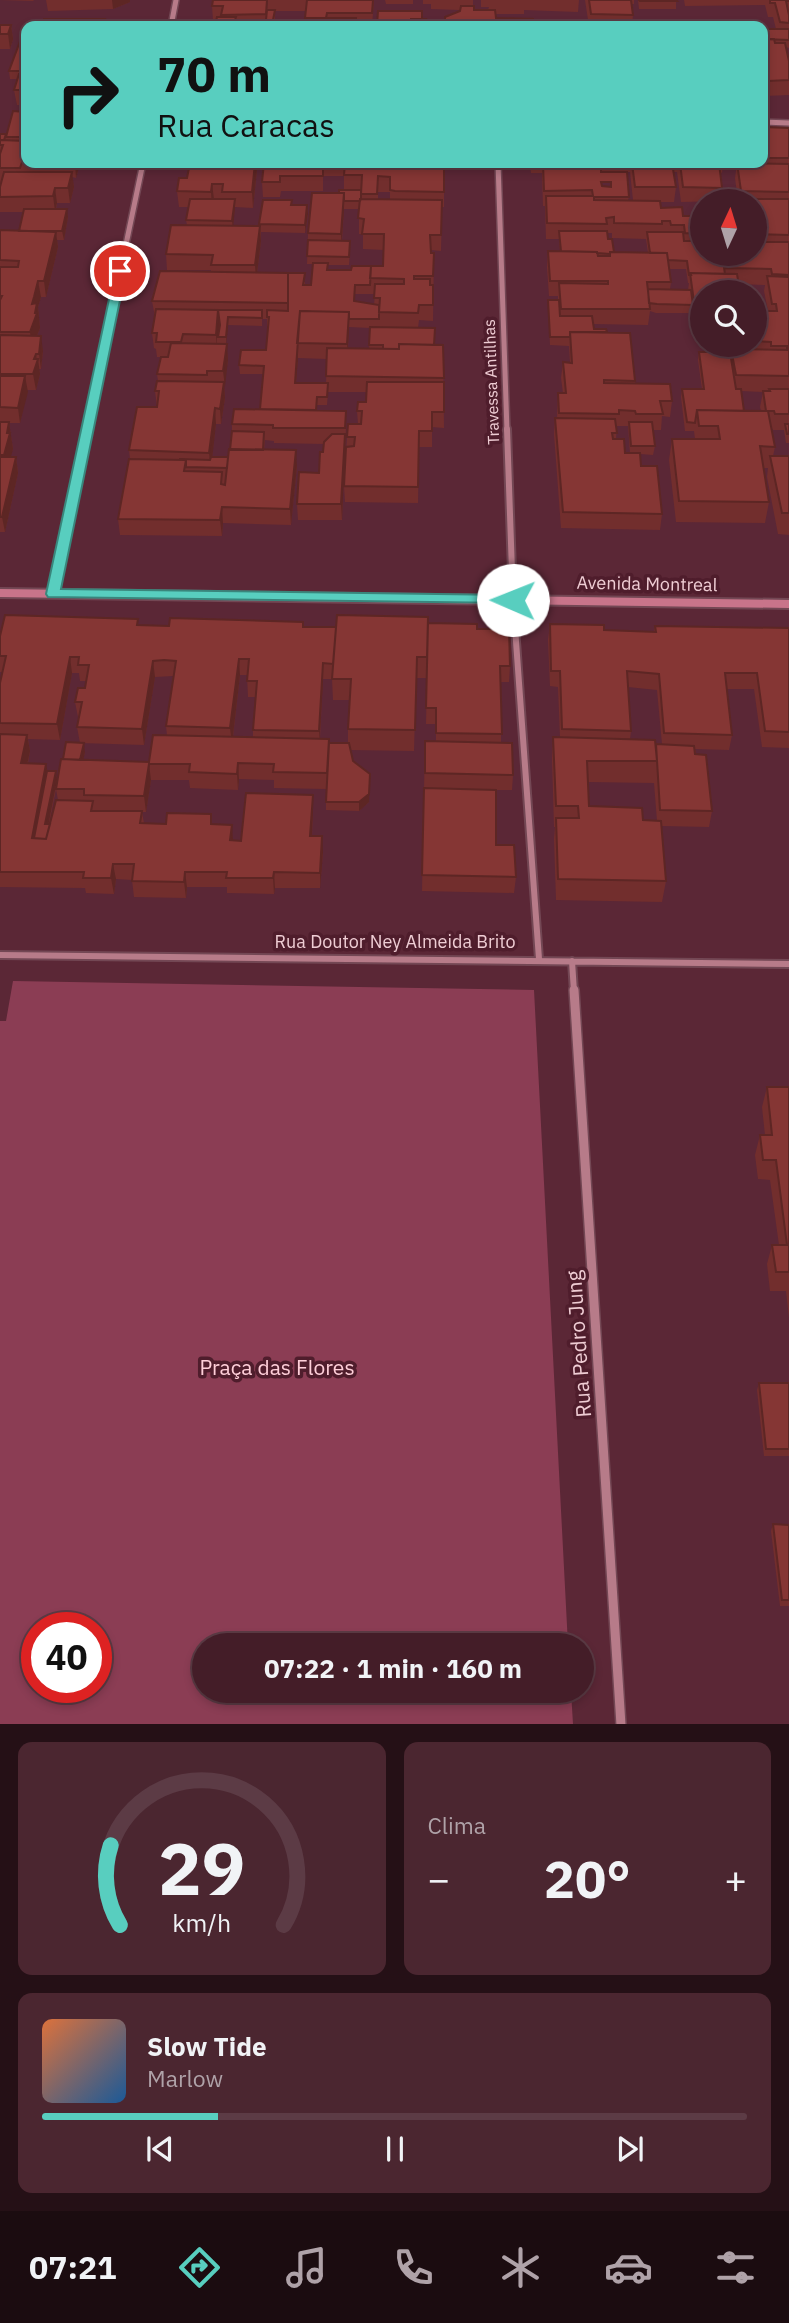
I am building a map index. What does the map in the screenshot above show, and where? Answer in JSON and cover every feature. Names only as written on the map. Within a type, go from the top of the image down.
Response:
[{"type":"street","points":[[172,21],[176,0]]},
{"type":"street","points":[[768,122],[789,123]]},
{"type":"street","points":[[53,594],[142,168]]},
{"type":"street","name":"Travessa Antilhas","points":[[498,168],[513,600],[539,959]]},
{"type":"street","name":"Avenida Montreal","points":[[0,593],[789,604]]},
{"type":"street","name":"Rua Doutor Ney Almeida Brito","points":[[0,955],[539,959],[789,964]]},
{"type":"street","name":"Rua Pedro Jung","points":[[572,961],[621,1724]]},
{"type":"green space","name":"Praça das Flores","points":[[13,981],[534,990],[567,1633],[192,1633],[192,1703],[572,1703],[573,1724],[0,1724],[0,1021],[6,1021]]},
{"type":"building","points":[[213,0],[267,0],[266,14],[221,15],[223,6],[212,6]]},
{"type":"building","points":[[307,0],[373,0],[372,13],[327,13],[326,18],[305,18]]},
{"type":"building","points":[[589,0],[631,0],[633,15],[591,14]]},
{"type":"building","points":[[676,0],[677,1],[640,1]]},
{"type":"building","points":[[770,0],[789,0],[786,1],[789,23],[780,22],[775,3],[770,3]]},
{"type":"building","points":[[461,6],[474,6],[474,10],[495,10],[496,18],[533,21],[445,21],[445,17],[460,11]]},
{"type":"building","points":[[267,10],[275,10],[273,20],[266,20]]},
{"type":"building","points":[[378,11],[422,11],[422,19],[377,21]]},
{"type":"building","points":[[217,17],[236,17],[235,20],[281,21],[216,21]]},
{"type":"building","points":[[327,18],[356,18],[356,21],[327,21]]},
{"type":"building","points":[[44,19],[105,19],[105,21]]},
{"type":"building","points":[[0,25],[11,25],[8,34],[0,34]]},
{"type":"building","points":[[768,29],[789,29],[789,40],[768,39]]},
{"type":"building","points":[[21,39],[21,71],[9,71]]},
{"type":"building","points":[[768,39],[774,39],[775,43],[785,43],[789,80],[768,81]]},
{"type":"building","points":[[19,74],[21,74],[21,90],[14,90]]},
{"type":"building","points":[[13,111],[21,112],[21,137],[6,137]]},
{"type":"building","points":[[768,127],[789,128],[789,158],[768,158]]},
{"type":"building","points":[[0,140],[21,141],[20,168],[0,168],[3,145],[0,145]]},
{"type":"building","points":[[768,164],[789,164],[789,192],[741,189],[738,168],[768,168]]},
{"type":"building","points":[[189,168],[254,168],[252,192],[222,192],[223,184],[212,184],[211,192],[177,191],[179,178],[187,178]]},
{"type":"building","points":[[263,168],[323,168],[323,176],[280,176],[280,182],[262,182]]},
{"type":"building","points":[[345,168],[444,168],[444,192],[390,190],[390,177],[378,176],[377,194],[361,194],[362,175],[344,175]]},
{"type":"building","points":[[543,168],[601,168],[601,172],[627,172],[629,197],[594,197],[594,200],[660,201],[661,208],[682,207],[683,216],[690,216],[690,233],[685,233],[684,225],[671,225],[670,221],[662,221],[662,224],[614,223],[614,217],[606,218],[607,224],[547,223],[546,196],[593,196],[592,190],[544,191]],"holes":[[[601,182],[611,182],[611,187],[602,186]]]},
{"type":"building","points":[[633,168],[673,168],[676,187],[635,187]]},
{"type":"building","points":[[681,168],[720,168],[722,188],[683,187]]},
{"type":"building","points":[[4,172],[72,172],[68,188],[55,188],[53,196],[0,197]]},
{"type":"building","points":[[339,190],[361,190],[361,199],[344,201],[344,193],[339,193]]},
{"type":"building","points":[[312,193],[344,193],[341,234],[308,233]]},
{"type":"building","points":[[190,199],[235,199],[232,221],[186,220]]},
{"type":"building","points":[[360,199],[442,200],[441,235],[430,235],[431,253],[434,253],[433,276],[414,276],[414,279],[430,279],[430,285],[433,285],[433,305],[419,305],[418,313],[379,312],[380,298],[374,298],[375,284],[404,284],[404,279],[370,278],[371,266],[383,266],[384,234],[362,234],[364,219],[358,218]]},
{"type":"building","points":[[767,199],[789,199],[789,235],[767,234]]},
{"type":"building","points":[[263,200],[292,200],[291,205],[307,205],[305,225],[259,224]]},
{"type":"building","points":[[24,209],[67,209],[62,231],[19,231]]},
{"type":"building","points":[[171,225],[260,226],[255,265],[211,265],[213,255],[166,254]]},
{"type":"building","points":[[0,230],[56,232],[44,281],[38,281],[32,304],[37,303],[37,313],[30,332],[0,332],[0,267],[18,267],[19,261],[0,260]]},
{"type":"building","points":[[559,231],[607,231],[608,239],[612,239],[614,252],[561,251]]},
{"type":"building","points":[[647,232],[683,232],[684,241],[690,241],[690,266],[724,266],[725,274],[689,275],[687,261],[668,260],[667,253],[650,253]]},
{"type":"building","points":[[308,240],[350,241],[349,257],[307,256]]},
{"type":"building","points":[[767,242],[789,242],[789,275],[772,274],[771,269],[726,268],[767,266]]},
{"type":"building","points":[[548,251],[597,252],[598,256],[610,256],[610,252],[667,253],[671,282],[647,282],[650,309],[561,309],[559,283],[608,284],[608,281],[550,281]]},
{"type":"building","points":[[313,263],[328,263],[327,270],[351,270],[352,266],[371,266],[370,285],[355,285],[354,301],[379,305],[379,319],[349,319],[349,312],[300,311],[295,383],[328,383],[327,397],[317,397],[316,410],[260,409],[264,366],[239,365],[241,350],[266,350],[269,317],[267,310],[288,311],[288,273],[305,273],[303,285],[311,285]]},
{"type":"building","points":[[160,271],[288,273],[288,303],[152,301]]},
{"type":"building","points":[[690,273],[737,274],[738,280],[691,280]]},
{"type":"building","points":[[767,276],[789,277],[789,376],[736,375],[733,357],[767,357],[767,350],[787,350],[787,346],[771,346],[771,342],[767,342],[767,311],[777,311],[776,304],[772,304]]},
{"type":"building","points":[[648,289],[690,290],[690,305],[649,303]]},
{"type":"building","points":[[548,300],[559,300],[560,316],[592,316],[594,329],[606,329],[607,332],[570,332],[570,337],[550,337]]},
{"type":"building","points":[[156,309],[218,310],[216,335],[183,334],[181,342],[156,342],[157,333],[152,333]]},
{"type":"building","points":[[218,310],[262,310],[262,318],[228,317],[226,337],[218,337]]},
{"type":"building","points":[[300,311],[349,312],[347,344],[297,343]]},
{"type":"building","points":[[370,327],[435,328],[434,345],[399,344],[399,349],[383,349],[383,345],[369,345]]},
{"type":"building","points":[[570,332],[630,333],[635,381],[604,380],[604,383],[670,384],[672,401],[660,401],[663,414],[636,414],[635,411],[619,410],[619,414],[559,413],[558,393],[566,393],[563,362],[572,363]]},
{"type":"building","points":[[0,335],[41,336],[39,354],[36,354],[34,359],[38,359],[33,374],[0,374]]},
{"type":"building","points":[[171,343],[227,344],[223,371],[207,371],[207,375],[157,374],[161,357],[168,357]]},
{"type":"building","points":[[399,344],[443,345],[444,378],[326,376],[327,348],[399,349]]},
{"type":"building","points":[[700,357],[731,357],[736,389],[741,389],[744,411],[697,410],[695,423],[687,422],[682,389],[704,389]]},
{"type":"building","points":[[0,376],[25,376],[18,408],[0,407]]},
{"type":"building","points":[[157,381],[224,382],[220,409],[215,408],[209,453],[129,450],[137,407],[157,407]]},
{"type":"building","points":[[367,382],[444,382],[444,412],[432,412],[432,431],[419,431],[418,487],[344,486],[346,447],[354,446],[355,437],[347,437],[348,424],[361,424],[362,411],[357,411],[358,402],[366,402]]},
{"type":"building","points":[[769,389],[789,389],[789,414],[766,411],[763,391],[770,391]]},
{"type":"building","points":[[234,409],[346,411],[345,428],[273,428],[273,425],[232,424]]},
{"type":"building","points":[[697,410],[768,411],[775,447],[760,446],[769,502],[679,501],[672,439],[720,439],[718,426],[699,426]]},
{"type":"building","points":[[555,418],[615,419],[617,433],[612,433],[613,439],[624,439],[625,453],[640,453],[641,466],[657,466],[662,514],[563,512]]},
{"type":"building","points":[[0,422],[9,422],[7,433],[10,433],[4,455],[0,455]]},
{"type":"building","points":[[629,422],[652,422],[655,446],[631,446]]},
{"type":"building","points":[[232,431],[264,432],[263,450],[230,450]]},
{"type":"building","points":[[332,434],[345,434],[341,504],[297,504],[299,472],[319,473],[320,452],[323,452],[324,442]]},
{"type":"building","points":[[229,449],[296,450],[290,509],[222,507],[220,520],[118,519],[129,459],[186,460],[184,471],[222,472],[221,484],[225,485]]},
{"type":"building","points":[[770,456],[789,456],[789,513],[782,513]]},
{"type":"building","points":[[0,457],[16,457],[2,517],[0,517]]},
{"type":"building","points":[[211,457],[228,457],[227,468],[186,467],[186,460],[180,460],[180,459],[210,460]]},
{"type":"building","points":[[5,615],[138,619],[137,625],[169,626],[170,618],[303,622],[303,627],[336,627],[333,664],[323,663],[319,731],[253,730],[257,681],[247,681],[249,659],[239,659],[230,728],[166,726],[176,661],[164,660],[153,661],[142,729],[77,727],[82,702],[75,702],[78,688],[85,688],[89,665],[78,665],[79,657],[70,657],[57,724],[0,723],[0,683],[6,656],[0,656],[0,636]]},
{"type":"building","points":[[337,615],[428,617],[427,657],[417,657],[415,730],[348,729],[351,679],[332,679]]},
{"type":"building","points":[[428,623],[477,624],[477,629],[509,629],[510,666],[500,666],[502,734],[436,733],[436,708],[426,708]]},
{"type":"building","points":[[550,624],[604,625],[604,630],[656,632],[655,626],[789,628],[789,732],[765,731],[757,673],[725,673],[732,735],[664,733],[659,674],[627,671],[631,731],[562,729],[560,671],[551,671]]},
{"type":"building","points":[[0,734],[27,735],[21,763],[46,764],[32,838],[46,839],[56,800],[93,801],[91,811],[142,811],[140,823],[166,824],[167,813],[211,814],[211,824],[232,825],[230,840],[241,841],[246,793],[313,795],[310,836],[322,836],[320,873],[274,872],[273,878],[226,878],[227,872],[185,872],[184,882],[132,881],[134,864],[113,864],[111,878],[83,878],[84,872],[0,872]]},
{"type":"building","points":[[153,735],[329,739],[327,773],[273,772],[274,764],[238,763],[237,774],[189,772],[190,764],[149,764],[144,796],[84,795],[84,789],[56,789],[61,759],[149,762]]},
{"type":"building","points":[[553,737],[655,740],[657,761],[587,761],[589,806],[642,808],[643,820],[661,821],[666,881],[558,879],[556,818],[579,818],[578,806],[556,806]]},
{"type":"building","points":[[425,741],[512,743],[513,775],[425,773]]},
{"type":"building","points":[[66,742],[84,743],[80,760],[63,759]]},
{"type":"building","points":[[329,743],[349,743],[353,761],[370,774],[369,794],[359,802],[326,802]]},
{"type":"building","points":[[656,744],[694,746],[695,754],[706,755],[712,811],[660,810]]},
{"type":"building","points":[[47,771],[56,771],[45,824],[50,824],[46,839],[34,838]]},
{"type":"building","points":[[424,788],[496,790],[496,845],[514,845],[516,877],[422,875]]},
{"type":"building","points":[[767,1087],[789,1087],[789,1272],[776,1272],[772,1245],[787,1245],[776,1160],[763,1160],[760,1135],[772,1135]]},
{"type":"building","points":[[759,1383],[789,1383],[789,1449],[766,1449]]},
{"type":"building","points":[[773,1524],[789,1525],[789,1600],[782,1600]]},
{"type":"route","points":[[120,271],[53,594],[513,600]]}]
